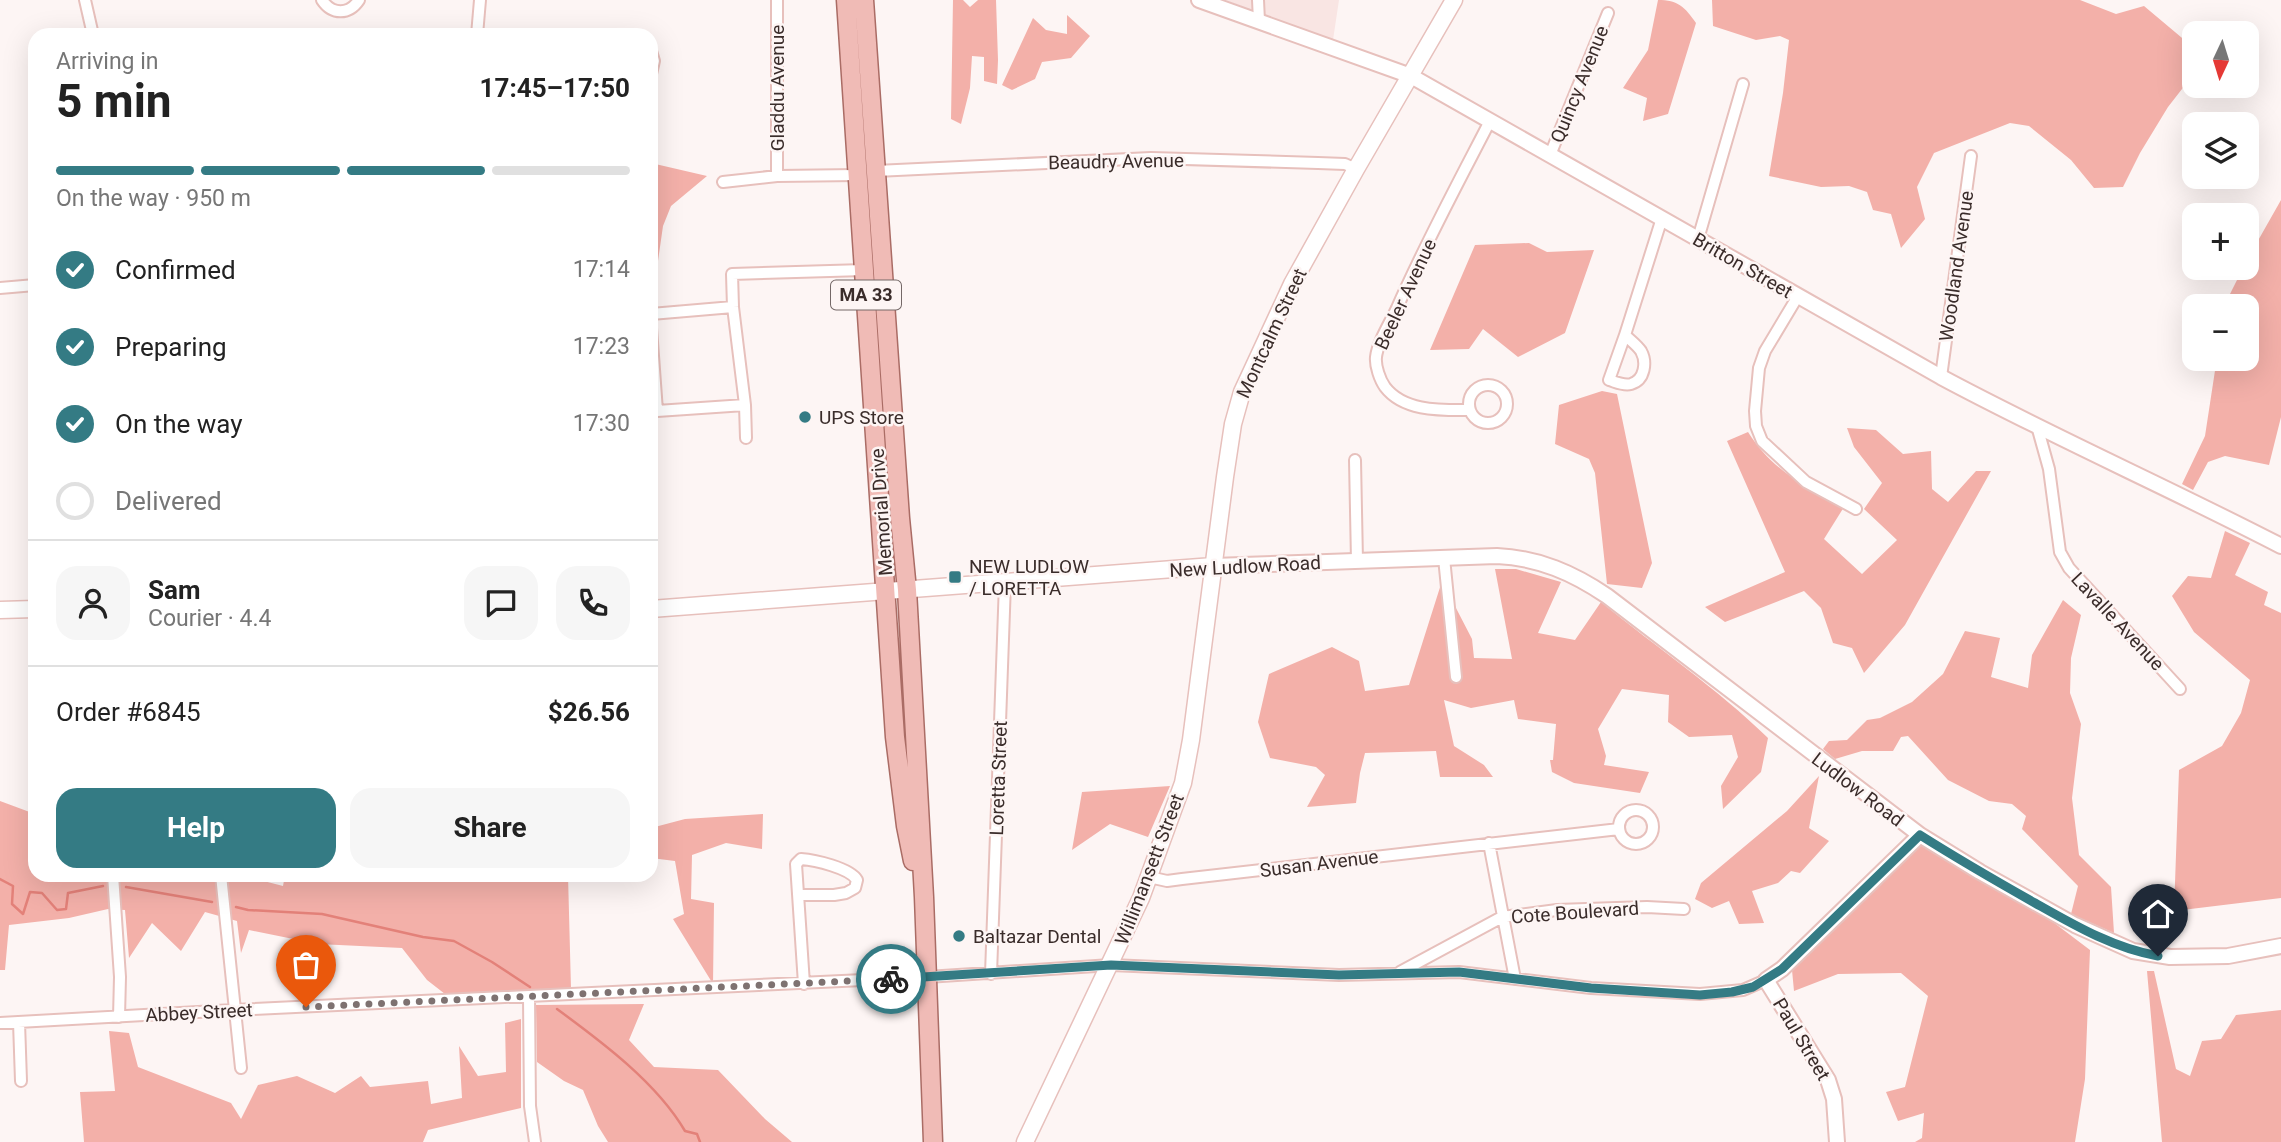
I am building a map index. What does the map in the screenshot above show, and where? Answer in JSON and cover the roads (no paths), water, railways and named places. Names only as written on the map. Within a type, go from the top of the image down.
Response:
[{"type":"main road","name":"Memorial Drive","points":[[846,0],[895,737],[911,855],[924,897]]},
{"type":"main road","name":"Memorial Drive","points":[[864,0],[907,590],[924,897],[933,1142]]},
{"type":"main road","name":"Montcalm Street","points":[[1182,786],[1191,740],[1233,426],[1242,392],[1292,284],[1454,0]]},
{"type":"main road","name":"New Ludlow Road","points":[[658,608],[1213,566]]},
{"type":"main road","points":[[0,610],[28,609]]},
{"type":"main road","name":"Willimansett Street","points":[[1025,1142],[1111,965],[1149,877],[1182,786]]},
{"type":"street","points":[[85,0],[91,28]]},
{"type":"street","points":[[322,0],[330,9],[343,12],[355,6],[359,0]]},
{"type":"street","points":[[478,28],[480,0]]},
{"type":"street","name":"Gladdu Avenue","points":[[777,0],[778,176]]},
{"type":"street","name":"Britton Street","points":[[1199,0],[1411,76],[1941,377],[2281,546]]},
{"type":"street","points":[[1258,0],[1259,21]]},
{"type":"street","name":"Quincy Avenue","points":[[1550,155],[1608,13]]},
{"type":"street","points":[[1698,239],[1743,84]]},
{"type":"street","name":"Beeler Avenue","points":[[1470,410],[1438,410],[1399,400],[1383,384],[1376,361],[1378,347],[1401,297],[1490,121]]},
{"type":"street","name":"Woodland Avenue","points":[[1941,377],[1971,156]]},
{"type":"street","name":"Beaudry Avenue","points":[[876,171],[1151,158],[1345,164],[1356,169]]},
{"type":"street","points":[[723,182],[778,176],[857,175]]},
{"type":"street","points":[[1625,335],[1641,351],[1645,364],[1637,381],[1622,384],[1609,380],[1662,218]]},
{"type":"street","points":[[746,438],[732,274],[864,270]]},
{"type":"street","points":[[0,288],[28,286]]},
{"type":"street","points":[[1798,296],[1765,351],[1759,368],[1756,426],[1762,441],[1806,482],[1856,509]]},
{"type":"street","points":[[658,313],[733,307]]},
{"type":"street","points":[[658,411],[744,405]]},
{"type":"street","name":"Lavalle Avenue","points":[[2037,426],[2049,468],[2060,552],[2069,568],[2180,689]]},
{"type":"street","points":[[1355,460],[1357,561]]},
{"type":"street","name":"New Ludlow Road","points":[[1213,566],[1497,556],[1523,558],[1580,579],[1621,607],[1785,733]]},
{"type":"street","points":[[1444,558],[1456,677]]},
{"type":"street","name":"Loretta Street","points":[[991,974],[1005,583]]},
{"type":"street","name":"Ludlow Road","points":[[1785,733],[1920,835],[2074,925],[2133,951],[2170,957],[2205,958],[2281,946]]},
{"type":"street","name":"Susan Avenue","points":[[1149,877],[1167,881],[1619,829]]},
{"type":"street","points":[[1766,980],[1782,969],[1920,835]]},
{"type":"street","points":[[1489,843],[1516,979]]},
{"type":"street","points":[[799,895],[846,893],[855,888],[857,880],[852,873],[801,859],[796,864],[804,984]]},
{"type":"street","points":[[114,882],[120,964],[119,1017]]},
{"type":"street","points":[[222,882],[241,1068]]},
{"type":"street","name":"Cote Boulevard","points":[[1396,974],[1502,917],[1558,910],[1647,907],[1684,909]]},
{"type":"street","name":"Abbey Street","points":[[0,1023],[804,984],[1111,965],[1339,975],[1459,972],[1591,988],[1700,995],[1743,990],[1766,980]]},
{"type":"street","name":"Paul Street","points":[[1766,980],[1828,1080],[1834,1099],[1838,1142]]},
{"type":"street","points":[[529,997],[530,1106],[534,1142]]},
{"type":"street","points":[[19,1022],[21,1081]]},
{"type":"waterway","points":[[0,879],[13,886],[12,904],[23,914],[30,892],[42,893],[57,910],[66,909],[68,893],[103,886]]},
{"type":"waterway","points":[[126,887],[212,902]]},
{"type":"waterway","points":[[236,907],[322,914],[423,937],[454,941],[530,987]]},
{"type":"waterway","points":[[557,1009],[627,1064],[660,1096],[685,1131],[697,1134],[700,1142]]},
{"type":"place","name":"UPS Store","points":[[805,417]]},
{"type":"place","name":"NEW LUDLOW / LORETTA","points":[[955,577]]},
{"type":"place","name":"Baltazar Dental","points":[[959,936]]}]
